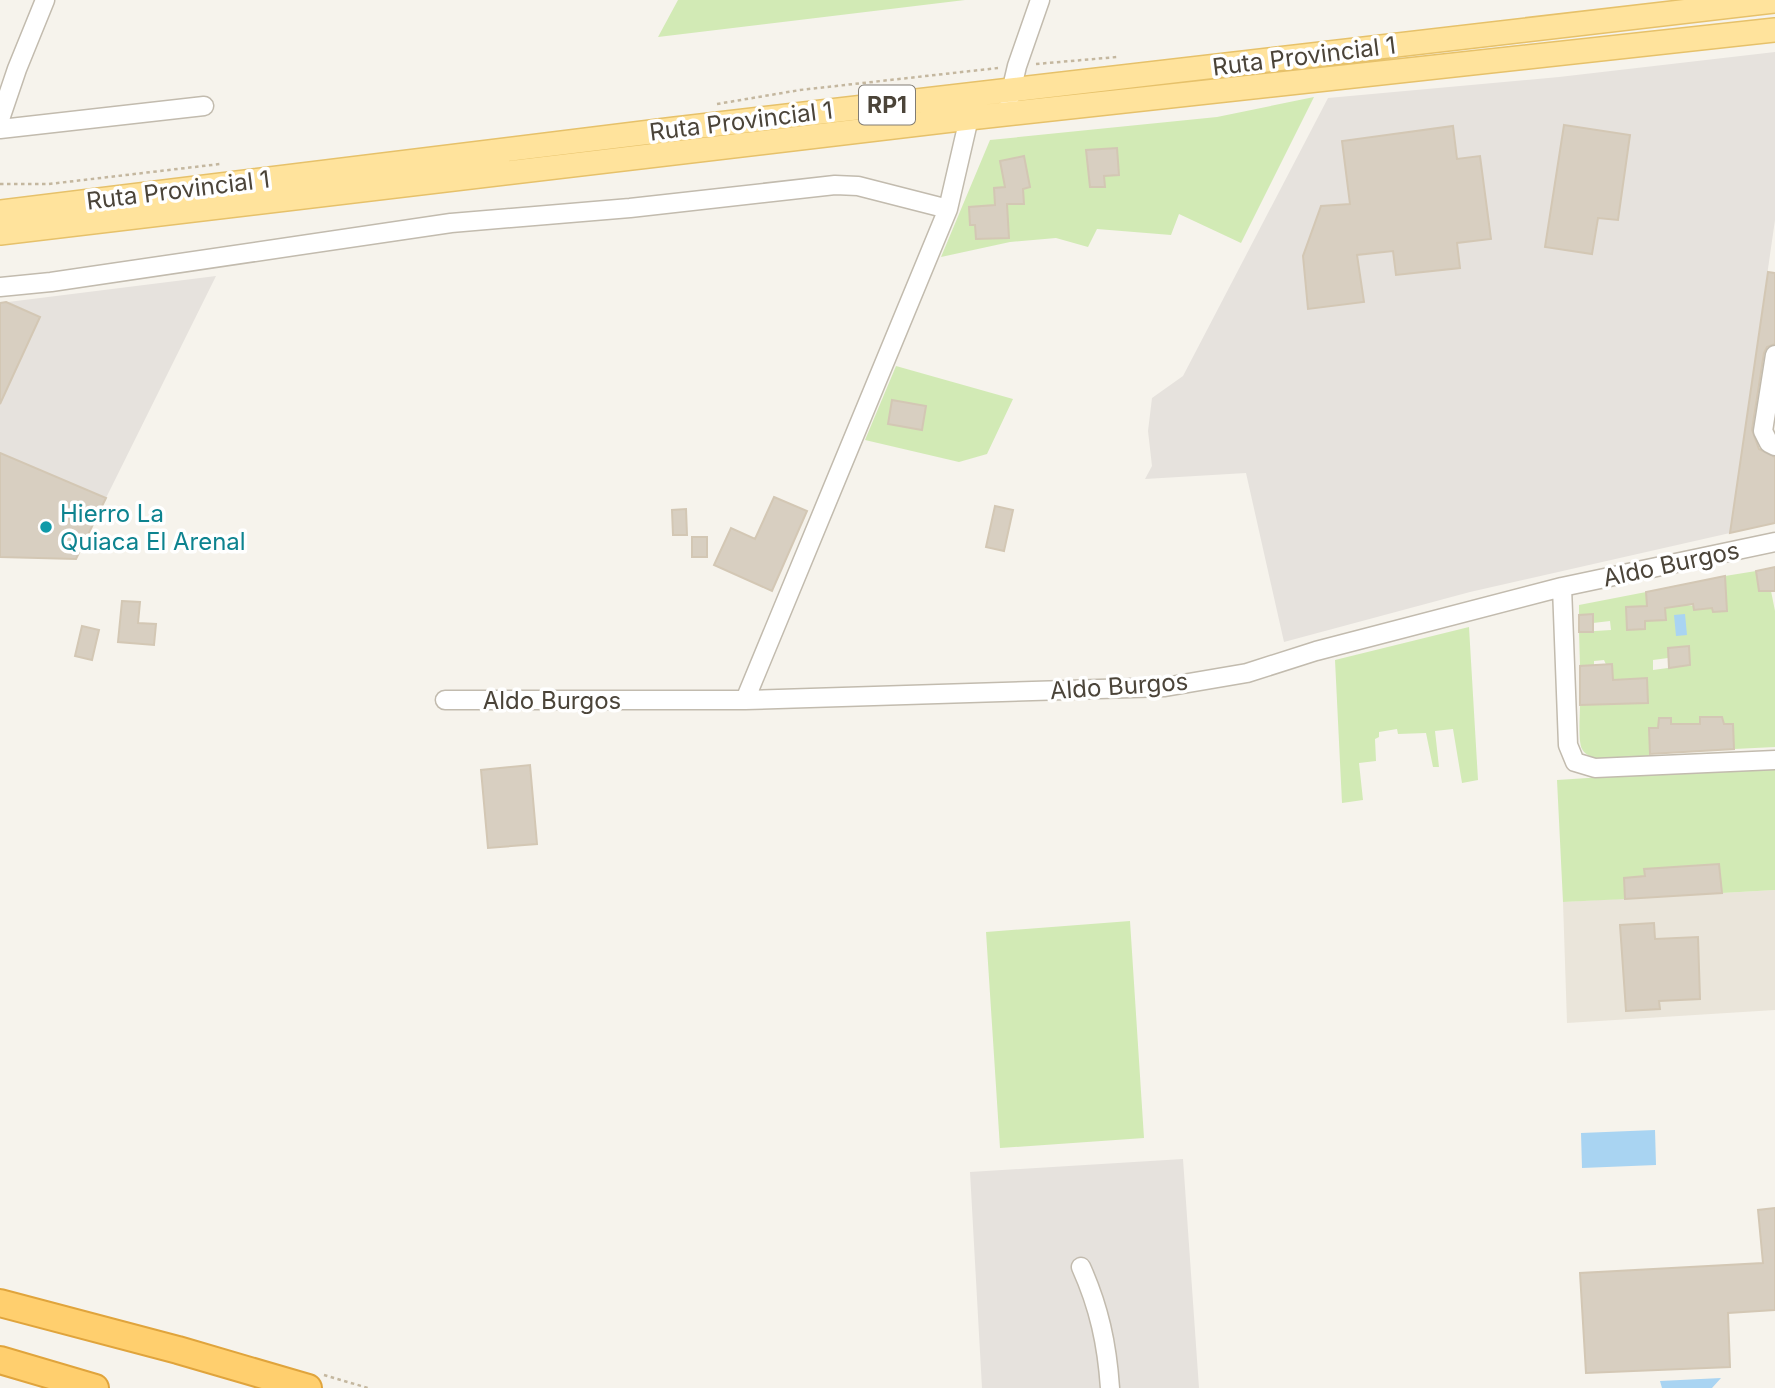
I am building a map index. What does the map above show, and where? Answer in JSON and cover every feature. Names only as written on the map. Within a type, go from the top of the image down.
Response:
[{"type":"highway","points":[[0,1303],[308,1388]]},
{"type":"highway","points":[[0,1360],[95,1388]]},
{"type":"main road","name":"Ruta Provincial 1","points":[[0,233],[970,106],[1010,90],[1775,1]]},
{"type":"main road","name":"Ruta Provincial 1","points":[[0,212],[661,130],[970,106],[1007,114],[1682,38],[1775,30]]},
{"type":"street","points":[[0,119],[45,0]]},
{"type":"street","points":[[1007,114],[1010,90],[1040,0]]},
{"type":"street","points":[[0,129],[204,106]]},
{"type":"street","points":[[745,700],[948,209],[970,106]]},
{"type":"street","points":[[0,288],[451,223],[630,208],[835,185],[858,186],[948,209]]},
{"type":"street","points":[[1775,355],[1763,430],[1769,443],[1775,446]]},
{"type":"street","name":"Aldo Burgos","points":[[445,700],[745,700],[1165,687],[1247,673],[1316,651],[1562,587],[1775,542]]},
{"type":"street","points":[[1562,587],[1568,745],[1575,762],[1595,768],[1775,760]]},
{"type":"street","points":[[1081,1267],[1095,1298],[1107,1351],[1110,1388]]},
{"type":"path","points":[[713,104],[800,90],[1017,66]]},
{"type":"path","points":[[0,184],[49,184],[225,164]]},
{"type":"shaded area","points":[[1775,52],[1775,220],[1730,533],[1470,592],[1284,642],[1246,473],[1145,479],[1152,466],[1148,431],[1152,398],[1183,376],[1328,98],[1559,77]]},
{"type":"shaded area","points":[[216,276],[106,498],[0,453],[0,398],[3,398],[40,317],[8,302]]},
{"type":"shaded area","points":[[1775,890],[1775,1010],[1567,1023],[1563,902]]},
{"type":"shaded area","points":[[1183,1159],[1199,1388],[982,1388],[970,1172]]},
{"type":"green space","points":[[678,0],[965,0],[658,37]]},
{"type":"green space","points":[[1314,97],[1241,243],[1179,214],[1171,235],[1097,229],[1088,247],[1056,238],[1010,242],[941,257],[990,140],[1217,117]]},
{"type":"green space","points":[[896,366],[1013,399],[987,454],[959,462],[865,440]]},
{"type":"green space","points":[[1756,571],[1759,591],[1771,591],[1775,611],[1775,747],[1734,749],[1733,724],[1724,724],[1722,717],[1701,717],[1700,728],[1683,737],[1683,724],[1671,724],[1659,719],[1658,728],[1649,729],[1650,756],[1603,759],[1587,754],[1582,749],[1580,740],[1580,705],[1619,704],[1618,680],[1613,680],[1604,660],[1594,661],[1594,665],[1580,666],[1579,632],[1611,630],[1610,621],[1593,623],[1593,614],[1579,615],[1579,605],[1646,592],[1647,617],[1666,620],[1664,588],[1684,584],[1686,605],[1727,610],[1725,576]],"holes":[[[1644,606],[1645,629],[1628,630]],[[1689,646],[1690,665],[1653,670],[1653,660],[1668,658],[1668,648]],[[1647,678],[1648,703],[1638,703],[1636,679]]]},
{"type":"green space","points":[[1469,627],[1478,780],[1462,783],[1453,729],[1435,731],[1439,767],[1433,767],[1426,733],[1398,734],[1397,729],[1379,732],[1379,737],[1375,739],[1376,761],[1359,763],[1363,800],[1342,803],[1335,660]]},
{"type":"green space","points":[[1775,766],[1775,890],[1722,893],[1719,865],[1644,870],[1645,876],[1624,878],[1625,899],[1563,902],[1557,780]]},
{"type":"green space","points":[[1130,921],[1144,1138],[1000,1148],[986,932]]},
{"type":"water","points":[[1685,614],[1687,635],[1676,636],[1674,615]]},
{"type":"water","points":[[1655,1130],[1656,1165],[1582,1168],[1581,1133]]},
{"type":"water","points":[[1721,1378],[1712,1388],[1662,1388],[1660,1381]]},
{"type":"building","points":[[1564,125],[1630,135],[1618,220],[1598,218],[1592,254],[1545,247]]},
{"type":"building","points":[[1453,126],[1457,159],[1480,156],[1491,239],[1457,243],[1460,268],[1396,275],[1393,251],[1357,255],[1364,302],[1308,309],[1303,256],[1321,206],[1350,204],[1342,141]]},
{"type":"building","points":[[1117,148],[1119,175],[1104,176],[1105,187],[1090,187],[1086,150]]},
{"type":"building","points":[[1024,156],[1030,187],[1023,189],[1024,204],[1007,204],[1009,238],[976,239],[975,225],[970,225],[969,207],[995,205],[994,188],[1005,187],[1000,161]]},
{"type":"building","points":[[1768,272],[1775,273],[1775,344],[1767,347],[1764,353],[1752,430],[1759,449],[1775,457],[1775,523],[1730,533]]},
{"type":"building","points":[[6,302],[40,317],[0,404],[0,303]]},
{"type":"building","points":[[892,400],[926,406],[922,430],[888,424]]},
{"type":"building","name":"Hierro La Quiaca El Arenal","points":[[0,453],[106,498],[76,559],[0,557]]},
{"type":"building","points":[[774,497],[807,511],[772,591],[714,565],[731,528],[755,539]]},
{"type":"building","points":[[995,506],[1013,510],[1004,551],[986,547]]},
{"type":"building","points":[[686,509],[687,535],[673,535],[672,510]]},
{"type":"building","points":[[692,537],[707,537],[707,557],[692,557]]},
{"type":"building","points":[[1775,567],[1775,591],[1759,591],[1756,571]]},
{"type":"building","points":[[1725,576],[1727,611],[1713,612],[1712,608],[1694,610],[1693,604],[1665,608],[1666,620],[1645,621],[1645,629],[1627,630],[1626,607],[1647,606],[1646,592]]},
{"type":"building","points":[[122,601],[140,602],[138,623],[156,624],[154,645],[118,642]]},
{"type":"building","points":[[1593,614],[1593,632],[1579,632],[1579,615]]},
{"type":"building","points":[[82,626],[99,630],[92,660],[75,656]]},
{"type":"building","points":[[1689,646],[1690,665],[1669,668],[1668,648]]},
{"type":"building","points":[[1612,664],[1613,680],[1647,678],[1648,703],[1580,705],[1580,666]]},
{"type":"building","points":[[1700,717],[1722,717],[1724,724],[1733,724],[1734,749],[1650,754],[1649,728],[1658,728],[1659,718],[1671,718],[1671,724],[1700,724]]},
{"type":"building","points":[[530,765],[537,844],[488,848],[481,770]]},
{"type":"building","points":[[1719,864],[1722,893],[1625,899],[1624,878],[1645,876],[1644,869]]},
{"type":"building","points":[[1654,923],[1655,939],[1698,937],[1700,999],[1659,1001],[1660,1009],[1626,1011],[1620,925]]},
{"type":"building","points":[[1775,1208],[1775,1310],[1728,1313],[1730,1367],[1586,1373],[1580,1273],[1763,1263],[1758,1210]]},
{"type":"place","name":"Hierro La Quiaca El Arenal","points":[[46,527]]}]
